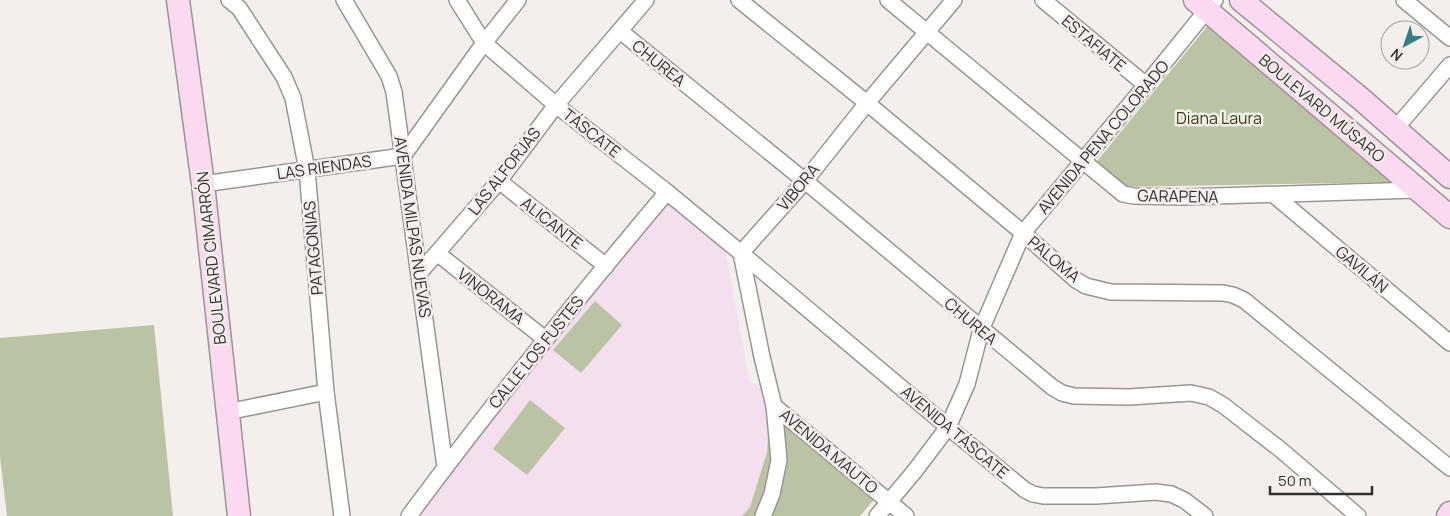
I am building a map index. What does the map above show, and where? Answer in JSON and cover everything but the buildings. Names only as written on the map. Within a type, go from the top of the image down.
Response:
[{"type":"street","name":"BOULEVARD CIMARRÓN","points":[[178,0],[203,184],[239,516]]},
{"type":"street","name":"PATAGONIAS","points":[[229,0],[239,8],[284,77],[293,98],[306,170],[326,392],[342,516]]},
{"type":"street","name":"AVENIDA MILPAS NUEVAS","points":[[344,0],[389,76],[394,92],[445,467]]},
{"type":"street","name":"TÁSCATE","points":[[457,0],[484,43],[556,105],[741,253]]},
{"type":"street","points":[[403,156],[484,43],[518,0]]},
{"type":"street","name":"LAS ALFORJAS","points":[[418,273],[498,181],[556,105],[646,0]]},
{"type":"street","name":"PALOMA","points":[[739,0],[867,103],[1076,280],[1098,290],[1111,292],[1223,293],[1234,295],[1244,300],[1450,468]]},
{"type":"street","name":"GARAPENA","points":[[888,0],[1123,194],[1183,197],[1417,190]]},
{"type":"street","name":"VIBORA","points":[[741,253],[805,182],[867,103],[954,0]]},
{"type":"street","name":"ESTAFIATE","points":[[1043,0],[1146,86]]},
{"type":"street","name":"BOULEVARD MÚSARO","points":[[1241,0],[1396,128],[1450,176]]},
{"type":"street","points":[[1404,0],[1450,38]]},
{"type":"street","name":"AVENIDA PENA COLORADO","points":[[877,516],[948,427],[967,384],[981,330],[1023,234],[1146,86],[1205,3]]},
{"type":"street","name":"BOULEVARD MÚSARO","points":[[1205,3],[1450,217]]},
{"type":"street","name":"CHUREA","points":[[620,31],[1052,387],[1074,396],[1129,397],[1191,392],[1210,397],[1281,450],[1358,516]]},
{"type":"street","points":[[1396,128],[1450,65]]},
{"type":"street","name":"LAS RIENDAS","points":[[203,184],[403,156]]},
{"type":"street","name":"ALICANTE","points":[[498,181],[606,266]]},
{"type":"street","name":"CALLE LOS FUSTES","points":[[409,516],[545,339],[667,192]]},
{"type":"street","name":"GAVILÁN","points":[[1274,195],[1450,343]]},
{"type":"street","name":"VINORAMA","points":[[437,253],[545,339]]},
{"type":"street","points":[[741,253],[774,406],[779,460],[772,494],[763,516]]},
{"type":"street","name":"AVENIDA TÁSCATE","points":[[741,253],[1017,484],[1033,494],[1043,496],[1088,496],[1156,492],[1171,494],[1184,500],[1205,516]]},
{"type":"street","points":[[227,412],[326,392]]},
{"type":"street","name":"AVENIDA MAUTO","points":[[774,406],[906,516]]},
{"type":"shaded area","points":[[662,198],[725,249],[750,383],[768,384],[767,452],[750,507],[742,516],[412,516]]},
{"type":"green space","name":"Diana Laura","points":[[1209,24],[1401,182],[1119,187],[1093,166]]},
{"type":"green space","points":[[595,301],[622,325],[581,373],[553,350]]},
{"type":"green space","points":[[154,325],[173,516],[7,516],[0,457],[0,338]]},
{"type":"green space","points":[[530,400],[565,428],[527,475],[493,449]]},
{"type":"green space","points":[[770,401],[877,496],[860,516],[742,516],[750,507],[767,452]]}]
